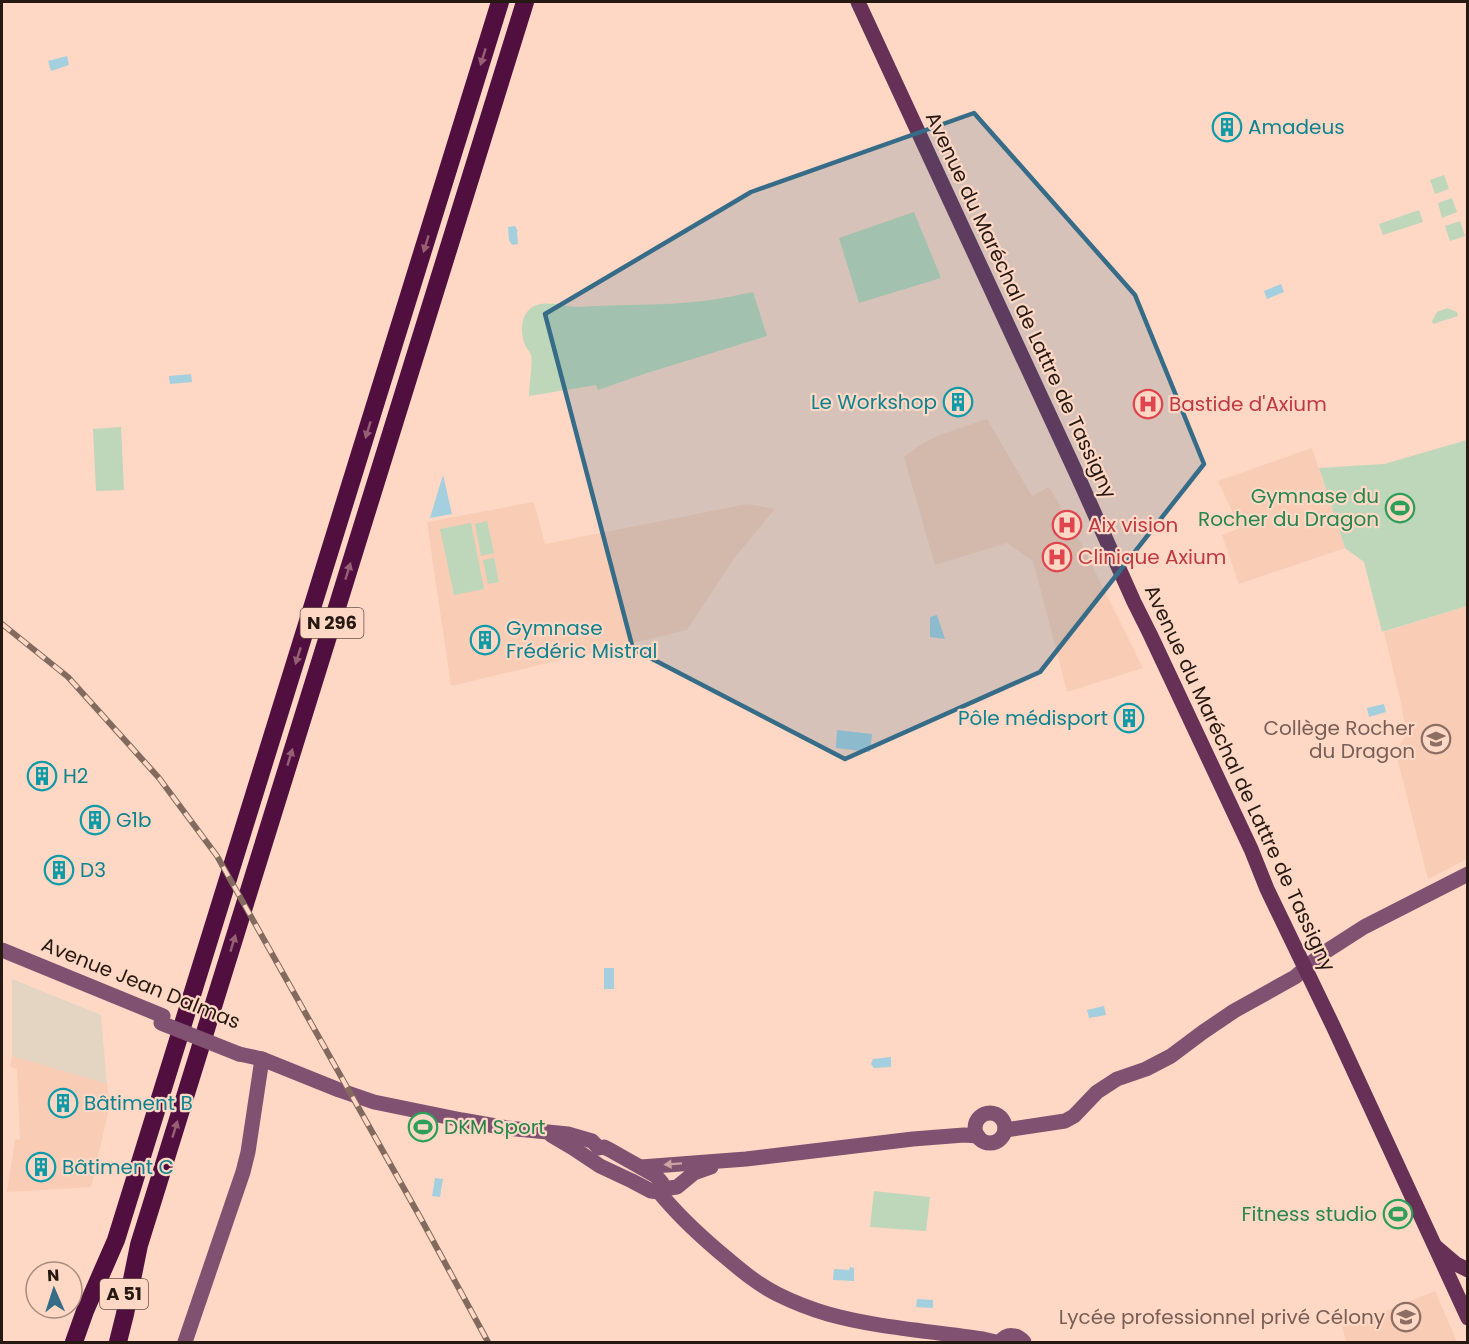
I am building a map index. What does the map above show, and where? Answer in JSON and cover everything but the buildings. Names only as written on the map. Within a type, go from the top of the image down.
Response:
[{"type":"highway","name":"N 296","points":[[116,1240],[500,2]]},
{"type":"highway","name":"N 296","points":[[138,1245],[525,2]]},
{"type":"highway","points":[[74,1342],[116,1240]]},
{"type":"highway","name":"A 51","points":[[84,1342],[116,1240]]},
{"type":"highway","points":[[118,1342],[126,1314],[138,1245]]},
{"type":"highway","name":"A 51","points":[[109,1342],[138,1245]]},
{"type":"main road","name":"Avenue du Maréchal de Lattre de Tassigny","points":[[858,2],[1467,1318]]},
{"type":"main road","name":"Avenue du Maréchal de Lattre de Tassigny","points":[[1434,1246],[1467,1294]]},
{"type":"main road","points":[[1434,1246],[1467,1270]]},
{"type":"street","points":[[1005,1126],[1065,1121],[1074,1116],[1097,1092],[1117,1079],[1146,1069],[1171,1056],[1234,1011],[1295,977],[1322,954],[1364,927],[1467,874]]},
{"type":"street","name":"Avenue Jean Dalmas","points":[[2,950],[162,1020]]},
{"type":"street","name":"Avenue Jean Dalmas","points":[[2,961],[374,1102],[507,1128],[546,1132],[596,1154],[600,1166],[651,1191],[661,1190]]},
{"type":"street","points":[[185,1342],[243,1172],[262,1059]]},
{"type":"street","points":[[994,1113],[1001,1117],[1005,1126],[1002,1137],[996,1142],[982,1141],[976,1131],[977,1120],[984,1114],[994,1113]]},
{"type":"street","points":[[641,1167],[746,1159],[976,1131]]},
{"type":"street","name":"Avenue Jean Dalmas","points":[[596,1154],[604,1148],[610,1150],[656,1176],[662,1184],[661,1190],[675,1211],[691,1228],[749,1277],[776,1293],[828,1314],[852,1320],[998,1342],[1011,1335],[1024,1342]]},
{"type":"street","points":[[661,1190],[677,1187],[693,1173],[703,1169],[746,1159]]},
{"type":"highlighted area","points":[[974,113],[1135,295],[1204,464],[1040,672],[845,759],[633,649],[545,314],[751,192]]},
{"type":"shaded area","name":"Clinique Axium","points":[[987,419],[1032,496],[1049,487],[1076,533],[1143,668],[1067,692],[1033,561],[1007,543],[935,565],[904,457],[937,436]]},
{"type":"shaded area","points":[[1312,448],[1345,548],[1239,584],[1222,535],[1240,528],[1218,481]]},
{"type":"shaded area","points":[[534,502],[545,544],[747,504],[775,509],[735,557],[687,630],[451,686],[427,522]]},
{"type":"shaded area","name":"Collège Rocher du Dragon","points":[[1467,606],[1467,859],[1428,879],[1395,750],[1406,734],[1384,632]]},
{"type":"shaded area","points":[[12,979],[101,1015],[107,1084],[12,1056]]},
{"type":"shaded area","points":[[12,1056],[107,1084],[110,1104],[91,1187],[7,1192],[15,1140],[20,1139],[17,1069],[10,1067]]},
{"type":"shaded area","name":"Lycée professionnel privé Célony","points":[[1435,1291],[1457,1342],[1346,1342],[1342,1325]]},
{"type":"green space","points":[[1444,175],[1449,189],[1435,194],[1430,180]]},
{"type":"green space","points":[[1452,198],[1457,212],[1442,218],[1438,203]]},
{"type":"green space","points":[[1419,210],[1423,222],[1383,235],[1379,224]]},
{"type":"green space","points":[[914,212],[941,278],[859,303],[839,238]]},
{"type":"green space","points":[[1460,221],[1465,236],[1450,241],[1445,226]]},
{"type":"green space","points":[[753,292],[767,336],[598,390],[596,385],[529,396],[531,354],[524,343],[522,330],[523,320],[532,307],[545,304],[580,307],[688,303]]},
{"type":"green space","points":[[1447,308],[1457,312],[1458,316],[1433,324],[1432,321],[1437,312]]},
{"type":"green space","points":[[121,427],[124,490],[96,491],[93,429]]},
{"type":"green space","name":"Gymnase du Rocher du Dragon","points":[[1467,440],[1467,606],[1382,632],[1364,562],[1345,548],[1319,468],[1384,464]]},
{"type":"green space","points":[[487,521],[494,553],[481,556],[475,524]]},
{"type":"green space","points":[[471,523],[484,589],[454,595],[440,529]]},
{"type":"green space","points":[[494,558],[499,582],[488,584],[483,560]]},
{"type":"green space","points":[[874,1191],[930,1197],[926,1231],[870,1227]]},
{"type":"water","points":[[67,56],[69,65],[51,71],[48,61]]},
{"type":"water","points":[[515,226],[518,231],[518,244],[512,245],[509,240],[508,227]]},
{"type":"water","points":[[1281,284],[1284,292],[1267,299],[1264,291]]},
{"type":"water","points":[[191,374],[192,382],[170,384],[169,376]]},
{"type":"water","points":[[443,475],[452,514],[430,518]]},
{"type":"water","points":[[937,615],[945,639],[930,637],[930,617]]},
{"type":"water","points":[[1384,704],[1386,712],[1369,717],[1367,708]]},
{"type":"water","points":[[837,730],[872,734],[870,752],[836,748]]},
{"type":"water","points":[[604,968],[614,968],[614,989],[604,989]]},
{"type":"water","points":[[1104,1006],[1106,1015],[1089,1018],[1087,1010]]},
{"type":"water","points":[[891,1057],[891,1067],[874,1068],[871,1064],[873,1059]]},
{"type":"water","points":[[435,1178],[443,1179],[440,1197],[432,1196]]},
{"type":"water","points":[[850,1267],[854,1268],[854,1281],[833,1280],[834,1269],[849,1270]]},
{"type":"water","points":[[917,1299],[933,1300],[933,1308],[916,1307]]},
{"type":"railway","points":[[2,624],[68,677],[159,778],[217,856],[488,1342]]},
{"type":"place","name":"Amadeus","points":[[1227,127]]},
{"type":"place","name":"Le Workshop","points":[[958,402]]},
{"type":"place","name":"Bastide d'Axium","points":[[1148,404]]},
{"type":"place","name":"Gymnase du Rocher du Dragon","points":[[1400,508]]},
{"type":"place","name":"Aix vision","points":[[1067,525]]},
{"type":"place","name":"Clinique Axium","points":[[1057,557]]},
{"type":"place","name":"Gymnase Frédéric Mistral","points":[[485,640]]},
{"type":"place","name":"Pôle médisport","points":[[1129,718]]},
{"type":"place","name":"Collège Rocher du Dragon","points":[[1436,739]]},
{"type":"place","name":"H2","points":[[42,776]]},
{"type":"place","name":"G1b","points":[[95,820]]},
{"type":"place","name":"D3","points":[[59,870]]},
{"type":"place","name":"Bâtiment B","points":[[63,1103]]},
{"type":"place","name":"DKM Sport","points":[[423,1127]]},
{"type":"place","name":"Bâtiment C","points":[[41,1167]]},
{"type":"place","name":"Fitness studio","points":[[1398,1214]]},
{"type":"place","name":"Lycée professionnel privé Célony","points":[[1406,1317]]}]
